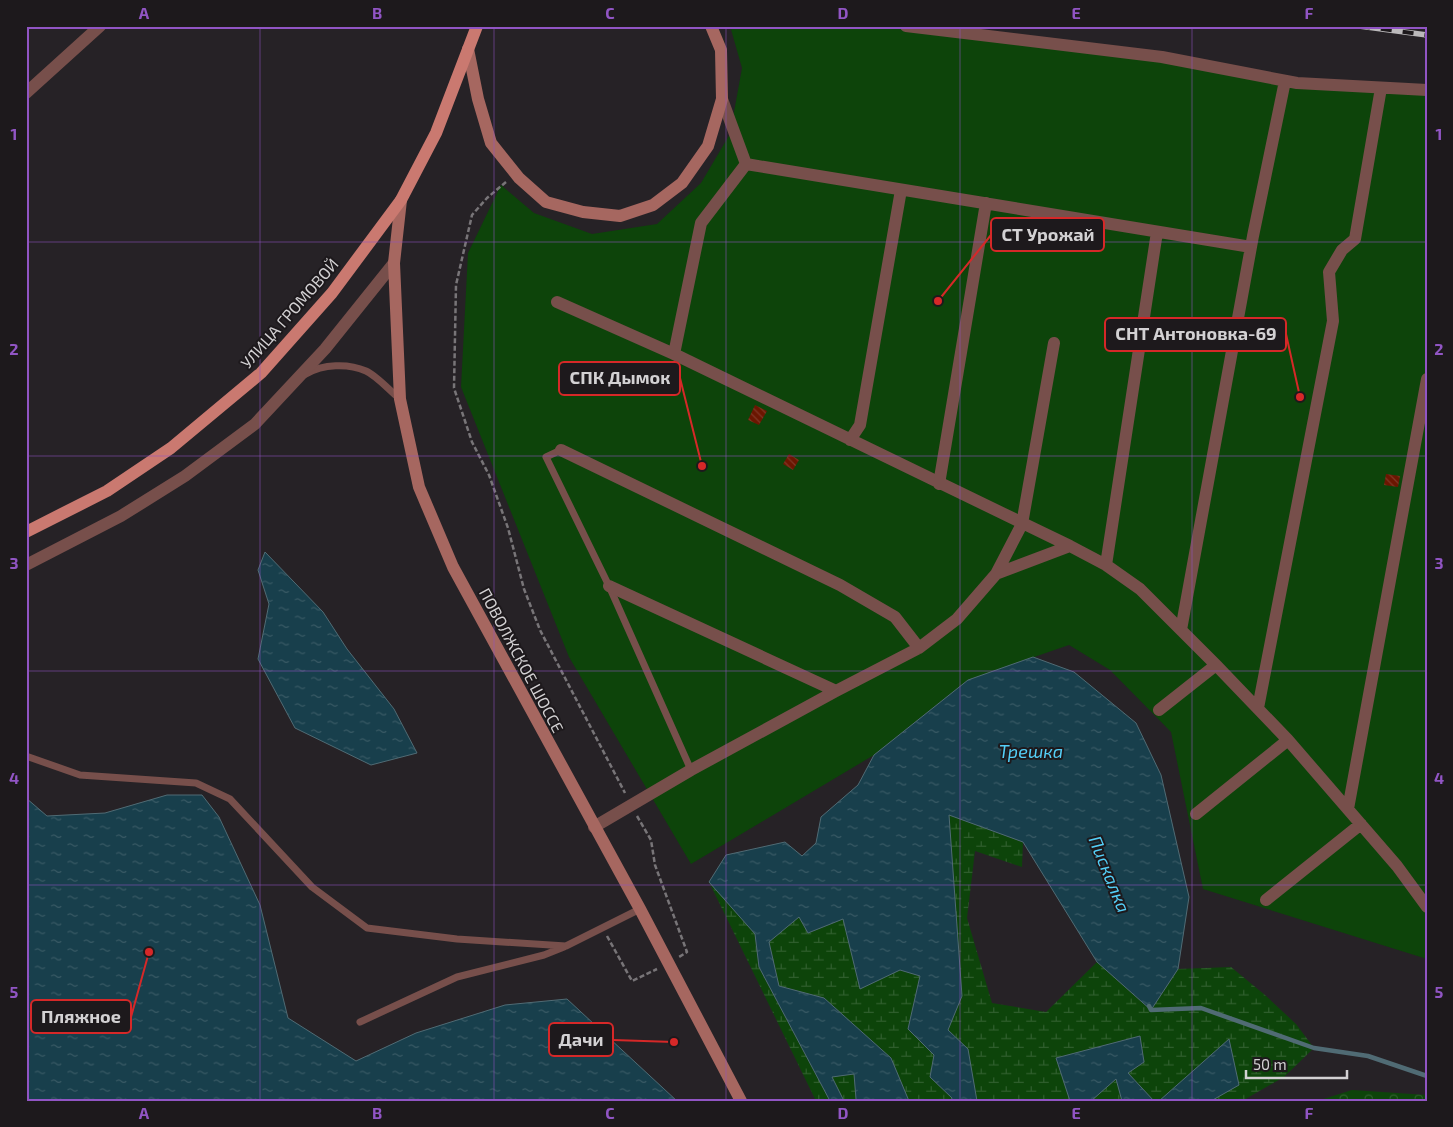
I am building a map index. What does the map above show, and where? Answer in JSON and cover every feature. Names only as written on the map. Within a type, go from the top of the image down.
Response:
[{"type":"main road","name":"УЛИЦА ГРОМОВОЙ","points":[[26,532],[107,490],[171,448],[261,373],[332,293],[401,200],[436,133],[478,26]]},
{"type":"main road","points":[[468,49],[478,99],[491,143],[516,174],[546,202],[583,212],[620,216],[653,205],[682,183],[708,146],[722,98],[721,50],[711,26]]},
{"type":"main road","name":"ПОВОЛЖСКОЕ ШОССЕ","points":[[401,200],[394,263],[400,399],[420,487],[453,567],[640,909],[741,1101]]},
{"type":"street","points":[[26,93],[100,26]]},
{"type":"street","points":[[906,26],[1162,57],[1297,83],[1427,90]]},
{"type":"street","points":[[1181,630],[1251,247],[1285,80]]},
{"type":"street","points":[[1258,708],[1333,322],[1329,272],[1342,250],[1355,239],[1381,88]]},
{"type":"street","points":[[722,98],[746,164]]},
{"type":"street","points":[[746,164],[1251,247]]},
{"type":"street","points":[[674,354],[701,223],[746,164]]},
{"type":"street","points":[[850,440],[860,425],[901,190]]},
{"type":"street","points":[[939,484],[986,204]]},
{"type":"street","points":[[1106,566],[1157,232]]},
{"type":"street","points":[[26,566],[121,516],[185,476],[255,424],[325,349],[394,263]]},
{"type":"street","points":[[557,302],[674,354],[1070,546],[1106,566],[1140,589],[1288,740],[1397,866],[1427,906]]},
{"type":"street","points":[[594,827],[692,770],[918,648],[957,619],[996,574],[1022,524],[1054,343]]},
{"type":"street","points":[[1348,809],[1427,379]]},
{"type":"street","points":[[561,450],[840,585],[895,617],[918,648]]},
{"type":"street","points":[[996,574],[1070,546]]},
{"type":"street","points":[[609,586],[836,691]]},
{"type":"street","points":[[1159,710],[1216,665]]},
{"type":"street","points":[[1196,814],[1288,740]]},
{"type":"street","points":[[1266,900],[1361,824]]},
{"type":"lane","points":[[295,381],[314,369],[342,365],[367,372],[400,399]]},
{"type":"lane","points":[[561,450],[546,457],[609,586],[692,770]]},
{"type":"lane","points":[[26,756],[80,775],[196,783],[230,799],[312,887],[367,928],[457,939],[566,946]]},
{"type":"lane","points":[[360,1022],[457,977],[544,955],[640,909]]},
{"type":"path","points":[[516,174],[486,198],[472,215],[456,285],[454,388],[472,442],[489,475],[508,528],[524,589],[540,630],[651,840],[654,865],[687,952],[669,964],[632,981],[602,928]]},
{"type":"green space","points":[[730,26],[922,26],[1290,78],[1427,86],[1427,959],[1203,889],[1171,732],[1110,670],[1069,645],[968,680],[874,755],[691,864],[569,657],[461,387],[468,253],[501,185],[534,213],[592,234],[657,224],[701,183],[730,134],[742,68]]},
{"type":"green space","points":[[949,815],[1023,842],[1022,867],[975,851],[967,918],[992,1003],[1046,1012],[1097,962],[1151,1010],[1178,969],[1231,967],[1296,1024],[1314,1048],[1284,1077],[1242,1101],[1211,1101],[1239,1085],[1154,1101],[1128,1073],[1144,1062],[1140,1036],[1057,1058],[1070,1101],[977,1101],[948,1030],[962,996]]},
{"type":"green space","points":[[709,882],[755,934],[759,967],[830,1101],[816,1101]]},
{"type":"green space","points":[[799,916],[808,933],[843,919],[900,970],[920,976],[908,1029],[934,1055],[930,1077],[952,1098],[951,1101],[909,1101],[890,1058],[824,998],[779,986],[769,942]]},
{"type":"green space","points":[[855,1074],[856,1099],[858,1101],[844,1101],[831,1076]]},
{"type":"green space","points":[[1117,1078],[1122,1101],[1091,1101]]},
{"type":"green space","points":[[1352,1090],[1427,1095],[1427,1101],[1317,1101]]},
{"type":"water","points":[[265,552],[323,612],[347,649],[394,709],[417,753],[371,765],[295,728],[258,659],[269,604],[258,570]]},
{"type":"water","name":"Трешка","points":[[1033,657],[1074,672],[1136,723],[1161,775],[1189,897],[1178,969],[1151,1010],[1097,962],[1023,842],[949,815],[962,996],[948,1030],[968,1049],[977,1101],[951,1101],[952,1098],[930,1077],[934,1055],[908,1029],[920,976],[900,970],[860,989],[843,919],[808,933],[799,917],[769,942],[779,986],[824,998],[891,1058],[909,1101],[858,1101],[856,1099],[854,1074],[832,1077],[844,1101],[830,1101],[759,967],[755,934],[709,882],[726,855],[785,842],[802,856],[816,843],[821,817],[858,785],[874,755],[968,680]]},
{"type":"water","points":[[167,795],[202,795],[219,817],[260,905],[288,1018],[356,1061],[416,1033],[505,1005],[567,999],[677,1101],[26,1101],[26,798],[47,816],[105,813]]},
{"type":"water","points":[[1140,1036],[1144,1062],[1128,1073],[1154,1101],[1122,1101],[1116,1079],[1091,1101],[1070,1101],[1056,1058]]},
{"type":"water","points":[[1229,1039],[1239,1085],[1211,1101],[1159,1101]]},
{"type":"building","points":[[755,405],[767,411],[759,425],[748,420]]},
{"type":"building","points":[[789,454],[799,460],[793,470],[783,464]]},
{"type":"building","points":[[1386,474],[1400,476],[1398,487],[1384,485]]},
{"type":"waterway","name":"Пискалка","points":[[1149,1006],[1151,1010],[1201,1008],[1314,1048],[1368,1056],[1427,1076]]},
{"type":"railway","points":[[1359,26],[1427,35]]},
{"type":"place","name":"СТ Урожай","points":[[938,301]]},
{"type":"place","name":"СНТ Антоновка-69","points":[[1300,397]]},
{"type":"place","name":"СПК Дымок","points":[[702,466]]},
{"type":"place","name":"Пляжное","points":[[149,952]]},
{"type":"place","name":"Дачи","points":[[674,1042]]}]
